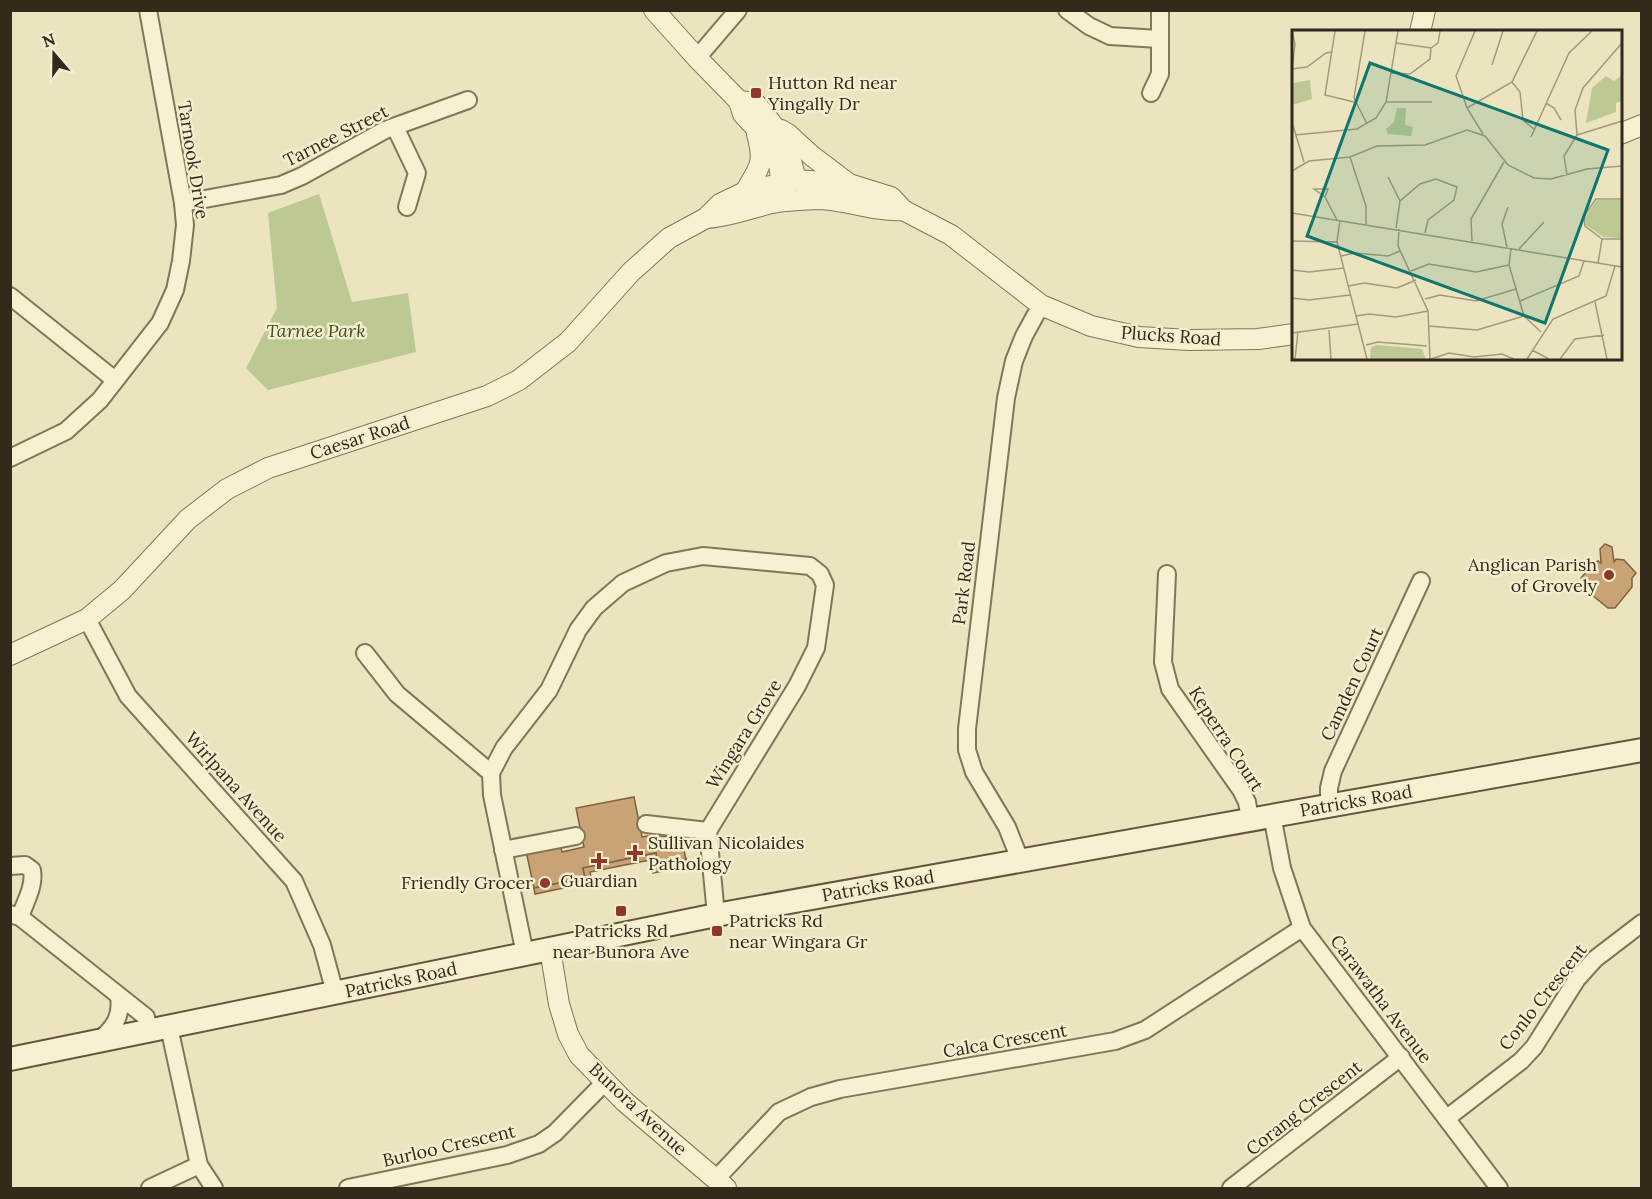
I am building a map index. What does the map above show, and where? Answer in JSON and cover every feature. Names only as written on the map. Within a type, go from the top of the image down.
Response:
[{"type":"main road","name":"Patricks Road","points":[[10,1059],[717,915],[1641,750]]},
{"type":"street","points":[[654,10],[739,101],[743,114],[772,148],[790,191]]},
{"type":"street","points":[[697,58],[738,10]]},
{"type":"street","points":[[1067,10],[1089,26],[1110,36],[1160,39]]},
{"type":"street","points":[[1151,93],[1160,74],[1160,10]]},
{"type":"street","points":[[1420,30],[1425,10]]},
{"type":"street","name":"Tarnook Drive","points":[[10,458],[66,431],[100,400],[160,323],[175,290],[185,225],[183,203],[149,11]]},
{"type":"street","name":"Tarnee Street","points":[[183,203],[281,185],[395,127],[468,100]]},
{"type":"street","points":[[739,101],[755,103],[783,138],[793,166],[790,191]]},
{"type":"street","points":[[1622,133],[1641,125]]},
{"type":"street","points":[[395,127],[417,173],[408,207]]},
{"type":"street","points":[[745,192],[757,172],[763,155],[756,128]]},
{"type":"street","points":[[776,128],[788,134],[812,156],[849,184]]},
{"type":"street","name":"Plucks Road","points":[[790,191],[849,184],[891,197],[903,210],[951,235],[1041,305],[1090,326],[1139,337],[1189,340],[1241,340],[1292,334]]},
{"type":"street","name":"Plucks Road","points":[[790,191],[886,211],[903,210]]},
{"type":"street","name":"Caesar Road","points":[[10,655],[87,619],[122,590],[188,519],[227,489],[267,468],[487,396],[519,380],[568,342],[631,272],[669,238],[706,218],[720,204],[745,192],[790,191]]},
{"type":"street","name":"Caesar Road","points":[[706,218],[724,217],[790,191]]},
{"type":"street","points":[[10,296],[115,380]]},
{"type":"street","name":"Park Road","points":[[1020,861],[1007,827],[974,772],[966,750],[1006,398],[1014,361],[1024,336],[1041,305]]},
{"type":"street","name":"Wingara Grove","points":[[491,773],[504,748],[549,690],[578,630],[594,608],[623,583],[666,563],[703,556],[810,566],[820,574],[825,585],[816,648],[797,686],[708,831]]},
{"type":"street","name":"Keperra Court","points":[[1167,574],[1163,662],[1170,690],[1241,790],[1247,802],[1250,819]]},
{"type":"street","name":"Camden Court","points":[[1329,806],[1329,788],[1333,771],[1420,581]]},
{"type":"street","name":"Wirlpana Avenue","points":[[87,619],[128,696],[294,881],[322,945],[335,993]]},
{"type":"street","points":[[365,653],[397,694],[491,773],[492,795],[525,954]]},
{"type":"street","name":"Carawatha Avenue","points":[[1272,815],[1282,868],[1302,928],[1499,1188]]},
{"type":"street","points":[[646,824],[708,831],[717,915]]},
{"type":"street","points":[[503,850],[576,836]]},
{"type":"street","points":[[10,866],[25,865],[32,870],[33,876],[33,883],[15,916],[159,1029],[199,1165],[214,1188]]},
{"type":"street","name":"Conlo Crescent","points":[[1448,1118],[1521,1061],[1534,1047],[1577,979],[1595,959],[1641,923]]},
{"type":"street","name":"Calca Crescent","points":[[721,1184],[779,1112],[811,1097],[840,1089],[1115,1041],[1145,1030],[1302,928]]},
{"type":"street","name":"Bunora Avenue","points":[[550,949],[559,1004],[567,1034],[579,1055],[625,1102],[721,1184]]},
{"type":"street","points":[[100,1040],[117,1023],[120,1014],[119,997]]},
{"type":"street","name":"Corang Crescent","points":[[1231,1188],[1401,1057]]},
{"type":"street","name":"Burloo Crescent","points":[[348,1188],[507,1155],[539,1144],[555,1133],[605,1082]]},
{"type":"street","points":[[150,1188],[199,1165]]},
{"type":"green space","name":"Tarnee Park","points":[[319,194],[352,302],[408,293],[416,352],[268,390],[246,368],[277,308],[268,213]]},
{"type":"building","name":"Anglican Parish of Grovely","points":[[1605,544],[1612,547],[1614,562],[1616,559],[1624,560],[1636,573],[1632,578],[1632,587],[1615,608],[1608,608],[1587,591],[1587,582],[1581,578],[1586,572],[1584,570],[1591,563],[1598,561],[1601,563],[1600,549]]},
{"type":"building","points":[[634,797],[642,837],[653,835],[681,838],[686,859],[658,865],[656,853],[583,868],[585,878],[534,888],[526,851],[560,844],[562,852],[584,847],[576,808]]},
{"type":"building","points":[[656,853],[658,865],[686,859],[687,866],[653,873],[650,860],[590,872],[592,882],[535,894],[534,888],[585,878],[583,868]]},
{"type":"place","name":"Hutton Rd near Yingally Dr","points":[[756,93]]},
{"type":"place","name":"Anglican Parish of Grovely","points":[[1609,575]]},
{"type":"place","name":"Sullivan Nicolaides Pathology","points":[[635,853]]},
{"type":"place","name":"Guardian","points":[[599,861]]},
{"type":"place","name":"Friendly Grocer","points":[[545,883]]},
{"type":"place","name":"Patricks Rd near Bunora Ave","points":[[621,911]]},
{"type":"place","name":"Patricks Rd near Wingara Gr","points":[[717,931]]}]
